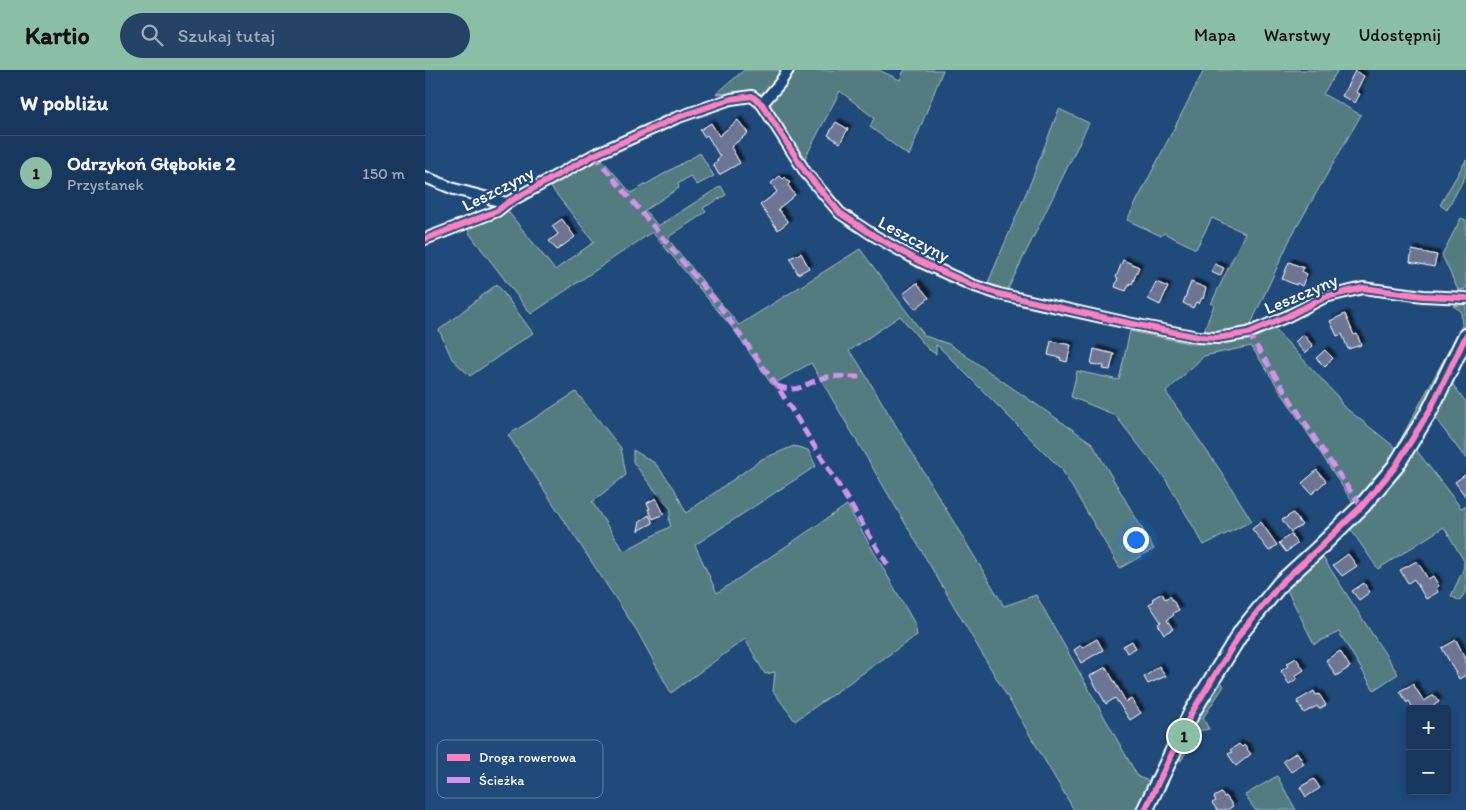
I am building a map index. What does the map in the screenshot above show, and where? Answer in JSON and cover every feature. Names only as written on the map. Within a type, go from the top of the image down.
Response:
[{"type":"street","points":[[761,104],[780,83],[787,70]]},
{"type":"street","name":"Leszczyny","points":[[425,239],[497,211],[507,203],[594,154],[731,98],[752,96],[761,104],[806,173],[840,213],[873,235],[919,261],[972,285],[999,294],[1128,323],[1198,337],[1217,338],[1248,333],[1272,324],[1325,297],[1363,288],[1423,296],[1466,298]]},
{"type":"street","points":[[425,177],[454,190],[507,203]]},
{"type":"street","points":[[1145,810],[1192,712],[1237,638],[1281,582],[1362,506],[1395,467],[1430,410],[1466,336]]},
{"type":"green space","points":[[744,70],[783,70],[771,89],[759,94],[750,92],[716,94]]},
{"type":"green space","points":[[792,70],[879,70],[900,80],[904,70],[943,70],[909,156],[870,127],[874,118],[840,91],[802,164],[768,103]]},
{"type":"green space","points":[[1204,70],[1338,70],[1323,94],[1361,115],[1291,237],[1250,326],[1207,335],[1204,334],[1205,328],[1214,305],[1211,304],[1245,233],[1212,218],[1196,249],[1164,233],[1161,236],[1127,220]]},
{"type":"green space","points":[[1059,109],[1089,123],[1007,291],[987,285],[1032,179]]},
{"type":"green space","points":[[700,153],[714,176],[697,185],[690,176],[678,184],[679,188],[645,210],[658,226],[721,186],[726,195],[703,208],[706,212],[668,239],[739,325],[860,249],[925,336],[949,344],[1092,443],[1154,549],[1120,568],[1062,470],[939,347],[936,345],[936,354],[928,349],[900,316],[849,351],[856,359],[1004,606],[1036,595],[1138,777],[1155,783],[1138,810],[1074,810],[811,363],[772,385],[734,330],[652,232],[531,314],[469,233],[468,226],[506,209],[555,270],[594,242],[549,185],[600,157],[631,193]]},
{"type":"green space","points":[[1466,160],[1466,175],[1447,210],[1440,205]]},
{"type":"green space","points":[[1461,218],[1466,220],[1466,289],[1458,290],[1442,255]]},
{"type":"green space","points":[[497,284],[533,333],[470,376],[452,359],[439,330]]},
{"type":"green space","points":[[1466,304],[1466,323],[1438,382],[1399,451],[1355,506],[1251,346],[1204,356],[1166,392],[1222,473],[1252,521],[1204,545],[1166,480],[1115,415],[1071,397],[1077,371],[1119,380],[1130,331],[1193,344],[1249,339],[1274,328],[1338,397],[1342,405],[1396,448],[1462,326],[1461,311],[1453,306]]},
{"type":"green space","points":[[1451,382],[1466,402],[1466,459],[1435,418]]},
{"type":"green space","points":[[576,392],[621,448],[626,475],[592,502],[624,551],[671,526],[669,521],[671,509],[633,462],[633,450],[655,463],[674,488],[686,513],[762,459],[794,446],[808,450],[816,466],[695,545],[717,593],[847,505],[915,624],[917,635],[795,721],[773,691],[775,672],[765,674],[745,639],[671,693],[637,631],[508,435]]},
{"type":"green space","points":[[1414,447],[1461,508],[1466,506],[1466,591],[1460,601],[1451,596],[1463,570],[1464,561],[1444,527],[1378,569],[1349,527]]},
{"type":"green space","points":[[1322,556],[1398,674],[1374,690],[1339,632],[1314,644],[1286,588]]},
{"type":"green space","points":[[1219,679],[1224,686],[1203,718],[1209,729],[1198,731],[1181,761],[1177,753],[1187,731]]},
{"type":"green space","points":[[1277,776],[1296,810],[1255,810],[1245,795]]},
{"type":"building","points":[[1355,71],[1364,76],[1356,92],[1360,94],[1355,103],[1342,96]]},
{"type":"building","points":[[738,120],[748,133],[731,147],[740,163],[719,175],[713,164],[720,157],[707,135],[704,137],[700,130],[711,123],[719,136]]},
{"type":"building","points":[[836,122],[848,129],[840,143],[828,135]]},
{"type":"building","points":[[780,176],[783,179],[785,177],[790,183],[788,185],[795,195],[778,209],[788,222],[778,230],[760,205],[777,192],[771,183]]},
{"type":"building","points":[[562,219],[575,237],[557,250],[549,241],[558,234],[552,226]]},
{"type":"building","points":[[1412,250],[1437,255],[1434,267],[1410,262]]},
{"type":"building","points":[[801,253],[809,268],[798,274],[790,258]]},
{"type":"building","points":[[1123,260],[1139,267],[1132,284],[1130,283],[1126,291],[1115,287],[1118,278],[1116,277]]},
{"type":"building","points":[[1289,262],[1304,268],[1302,271],[1307,274],[1302,286],[1282,279]]},
{"type":"building","points":[[1215,264],[1224,268],[1220,276],[1211,272]]},
{"type":"building","points":[[1156,282],[1168,287],[1160,305],[1148,299]]},
{"type":"building","points":[[1191,282],[1206,288],[1203,299],[1199,304],[1196,302],[1193,308],[1183,303]]},
{"type":"building","points":[[917,283],[929,298],[915,309],[903,294]]},
{"type":"building","points":[[1345,314],[1354,335],[1357,334],[1361,345],[1348,349],[1342,334],[1337,336],[1330,321]]},
{"type":"building","points":[[1303,334],[1313,346],[1305,353],[1295,342]]},
{"type":"building","points":[[1051,341],[1071,345],[1067,362],[1060,360],[1061,358],[1048,355]]},
{"type":"building","points":[[1094,349],[1114,354],[1110,370],[1103,369],[1104,366],[1091,364]]},
{"type":"building","points":[[1325,350],[1333,358],[1325,367],[1316,358]]},
{"type":"building","points":[[1317,470],[1326,481],[1312,494],[1302,483]]},
{"type":"building","points":[[1466,474],[1466,497],[1455,482]]},
{"type":"building","points":[[656,498],[664,514],[653,519],[647,503]]},
{"type":"building","points":[[1293,513],[1302,525],[1291,532],[1282,520]]},
{"type":"building","points":[[649,515],[653,523],[638,531],[640,521]]},
{"type":"building","points":[[1261,522],[1277,545],[1269,551],[1252,529]]},
{"type":"building","points":[[1291,534],[1297,544],[1286,552],[1279,543]]},
{"type":"building","points":[[1348,554],[1357,566],[1342,576],[1333,565]]},
{"type":"building","points":[[1417,561],[1428,579],[1433,576],[1439,586],[1436,588],[1438,592],[1426,599],[1414,579],[1408,583],[1400,570]]},
{"type":"building","points":[[1364,583],[1370,592],[1359,600],[1352,591]]},
{"type":"building","points":[[1162,593],[1165,599],[1170,596],[1179,610],[1173,613],[1174,615],[1167,620],[1173,629],[1164,634],[1158,624],[1161,622],[1149,604],[1154,601],[1152,599]]},
{"type":"building","points":[[1097,639],[1103,650],[1081,663],[1074,650]]},
{"type":"building","points":[[1456,640],[1466,659],[1466,675],[1459,679],[1442,648]]},
{"type":"building","points":[[1132,641],[1136,648],[1127,653],[1123,646]]},
{"type":"building","points":[[1340,651],[1350,667],[1336,676],[1326,660]]},
{"type":"building","points":[[1296,658],[1304,670],[1295,676],[1297,679],[1289,684],[1281,671],[1288,666],[1286,664]]},
{"type":"building","points":[[1159,666],[1166,676],[1148,684],[1144,677]]},
{"type":"building","points":[[1106,667],[1126,702],[1131,699],[1141,713],[1130,720],[1115,698],[1106,704],[1090,676]]},
{"type":"building","points":[[1413,684],[1424,701],[1434,695],[1439,702],[1434,705],[1411,705],[1409,701],[1407,703],[1400,691]]},
{"type":"building","points":[[1314,691],[1316,695],[1319,694],[1326,705],[1319,709],[1317,706],[1304,713],[1297,701]]},
{"type":"building","points":[[1239,744],[1242,747],[1244,745],[1251,754],[1236,766],[1228,754],[1232,752],[1230,750]]},
{"type":"building","points":[[1297,752],[1304,764],[1291,772],[1283,761]]},
{"type":"building","points":[[1314,779],[1320,788],[1306,797],[1300,787]]},
{"type":"building","points":[[1221,793],[1224,797],[1226,796],[1233,806],[1227,810],[1217,810],[1212,803],[1216,801],[1214,797]]},
{"type":"marked path","points":[[594,155],[721,308],[779,389],[889,567]]},
{"type":"marked path","points":[[1248,333],[1319,445],[1362,506]]},
{"type":"marked path","points":[[777,386],[797,389],[827,377],[860,377]]},
{"type":"cycle path","points":[[425,239],[497,211],[507,203],[594,155],[676,118],[731,99],[752,96],[762,104],[806,173],[840,213],[873,235],[919,261],[972,285],[999,294],[1128,323],[1198,337],[1217,338],[1248,333],[1288,316],[1325,297],[1363,288],[1423,296],[1466,298]]},
{"type":"cycle path","points":[[1145,810],[1192,712],[1242,631],[1281,583],[1362,506],[1395,467],[1430,410],[1466,336]]},
{"type":"place","name":"Odrzykoń Głębokie 2","points":[[1184,736]]}]
